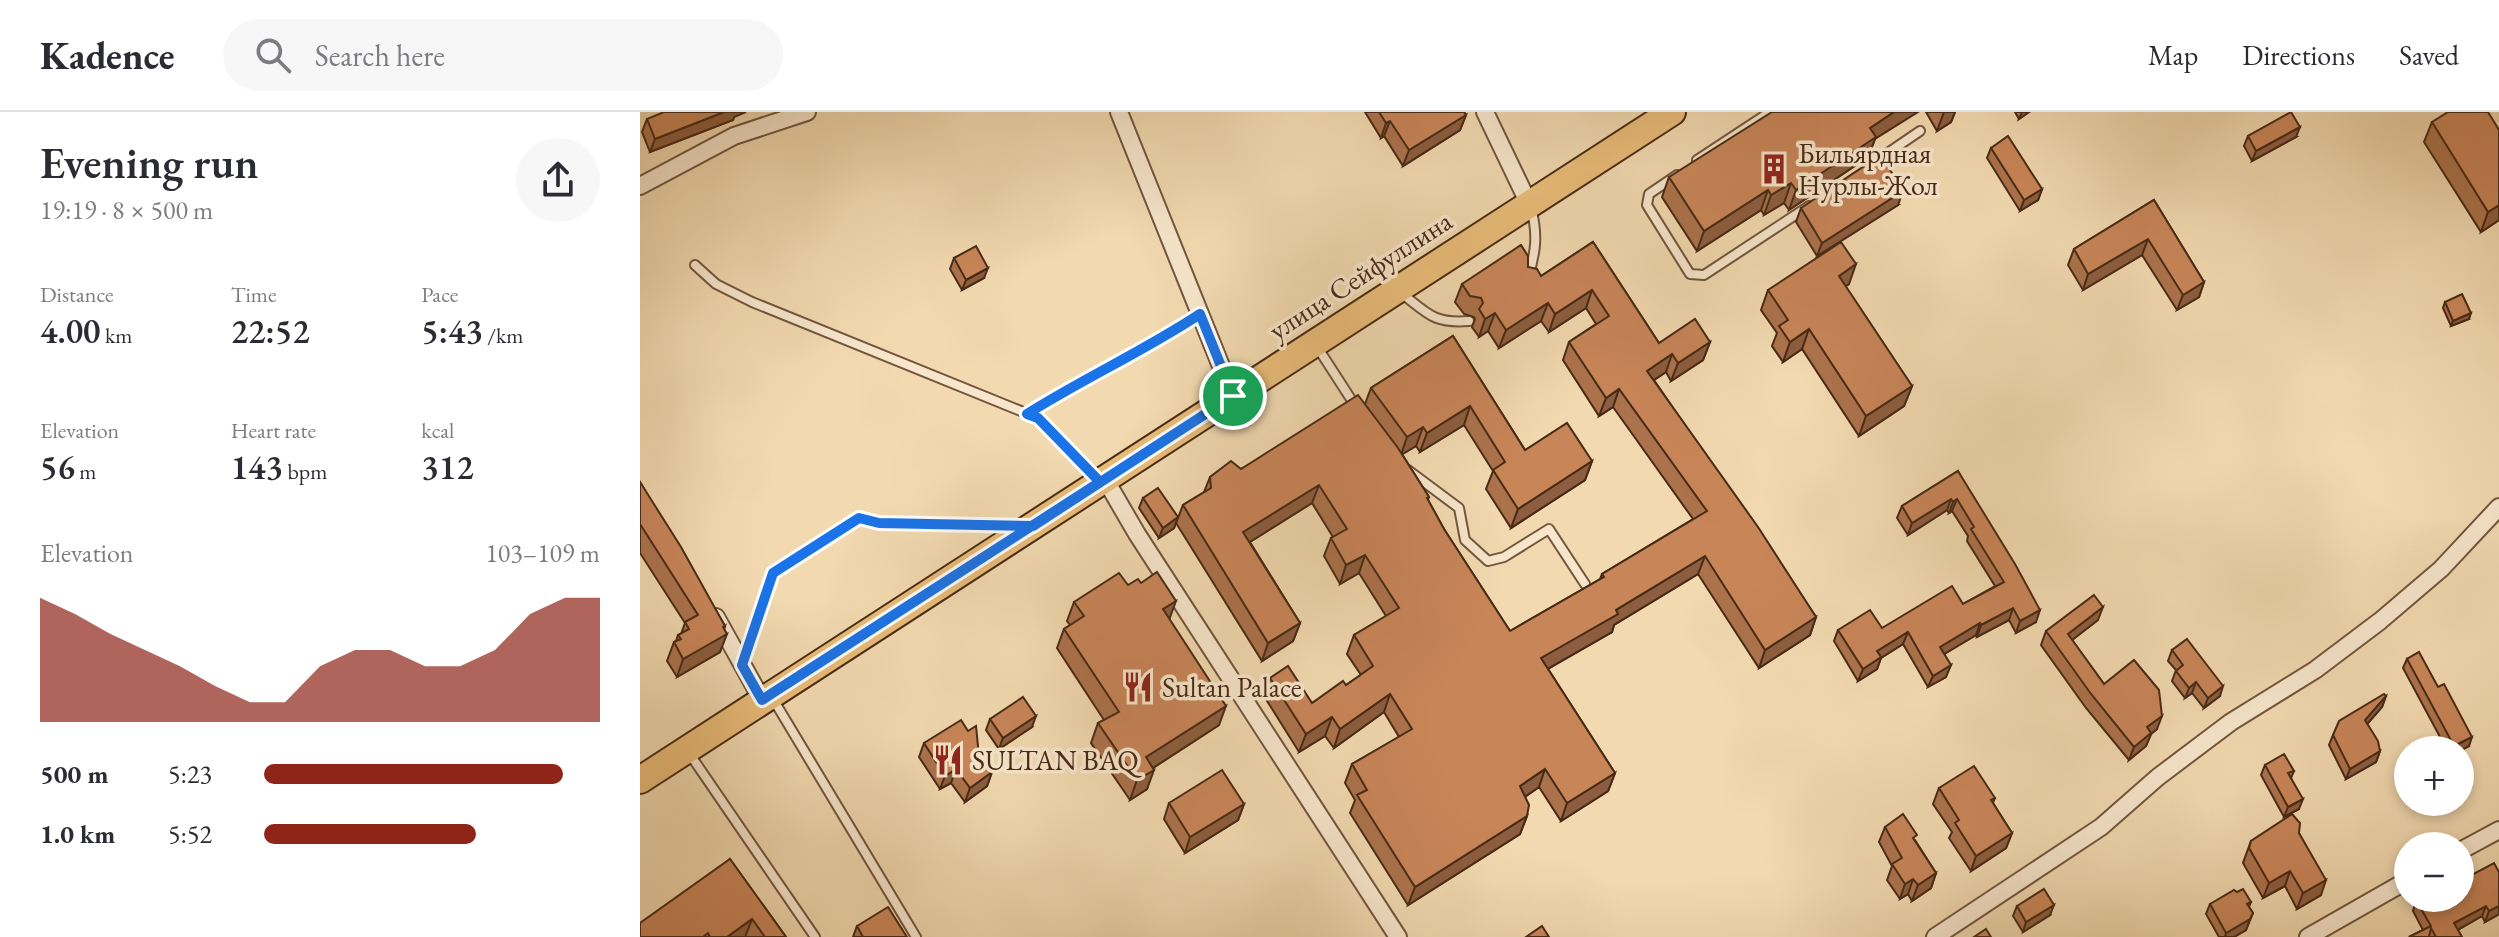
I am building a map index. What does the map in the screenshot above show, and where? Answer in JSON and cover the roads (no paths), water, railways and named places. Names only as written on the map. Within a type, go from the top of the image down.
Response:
[{"type":"main road","name":"улица Сейфуллина","points":[[640,780],[1672,112]]},
{"type":"street","points":[[640,186],[734,136],[807,112]]},
{"type":"street","points":[[1119,112],[1233,396]]},
{"type":"street","points":[[1485,112],[1529,204]]},
{"type":"street","points":[[1102,480],[1398,937]]},
{"type":"street","points":[[1935,937],[2101,827],[2158,777],[2231,722],[2315,670],[2380,621],[2441,569],[2499,507]]},
{"type":"street","points":[[707,601],[742,665],[766,697]]},
{"type":"street","points":[[2474,843],[2499,830]]},
{"type":"street","points":[[2308,937],[2394,888]]},
{"type":"lane","points":[[1770,112],[1649,194],[1647,205],[1690,274],[1696,276],[1704,275],[1818,199]]},
{"type":"lane","points":[[1869,165],[1920,131]]},
{"type":"lane","points":[[1527,281],[1536,252],[1536,228],[1529,204]]},
{"type":"lane","points":[[695,265],[716,284],[752,302],[1038,418],[1102,480]]},
{"type":"lane","points":[[1396,289],[1445,323],[1469,321]]},
{"type":"lane","points":[[1027,414],[1072,386],[1152,346],[1200,314]]},
{"type":"lane","points":[[1314,342],[1362,415]]},
{"type":"lane","points":[[1396,461],[1459,508],[1465,540],[1488,561],[1504,557],[1549,529],[1585,584]]},
{"type":"lane","points":[[742,665],[773,573],[859,518],[879,523],[1033,526]]},
{"type":"lane","points":[[766,697],[916,937]]},
{"type":"lane","points":[[687,750],[815,937]]},
{"type":"place","name":"Бильярдная Нурлы-Жол","points":[[1774,169]]},
{"type":"place","name":"Sultan Palace","points":[[1138,687]]},
{"type":"place","name":"SULTAN BAQ","points":[[948,760]]}]
